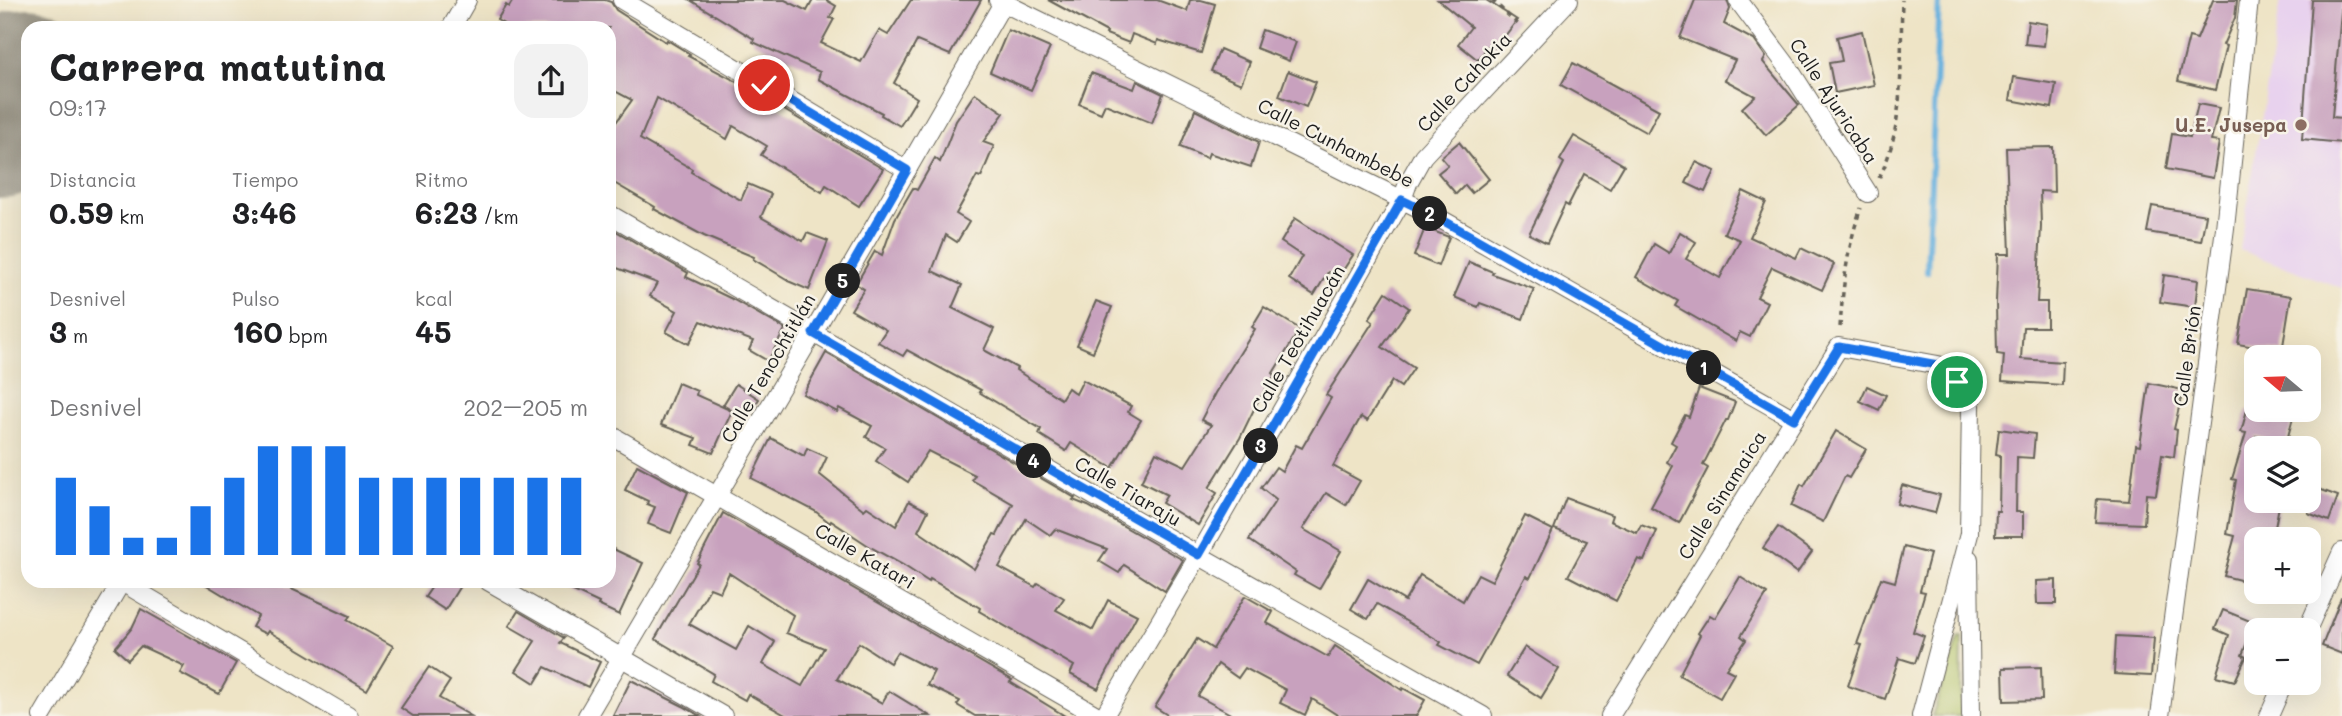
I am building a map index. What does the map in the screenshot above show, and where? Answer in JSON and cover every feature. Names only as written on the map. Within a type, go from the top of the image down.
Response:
[{"type":"street","points":[[455,21],[467,0]]},
{"type":"street","points":[[622,0],[907,170]]},
{"type":"street","name":"Calle Cahokia","points":[[1402,200],[1415,167],[1423,156],[1569,0]]},
{"type":"street","name":"Calle Ajuricaba","points":[[1738,0],[1788,67],[1868,193]]},
{"type":"street","name":"Calle Brión","points":[[2160,716],[2225,228],[2249,0]]},
{"type":"street","name":"Calle Tenochtitlán","points":[[587,716],[813,333],[1000,1]]},
{"type":"street","name":"Calle Cunhambebe","points":[[1000,1],[1437,217],[1794,419]]},
{"type":"street","name":"Calle Teotihuacán","points":[[1104,716],[1402,200]]},
{"type":"street","name":"Calle Tiaraju","points":[[616,219],[1483,716]]},
{"type":"street","name":"Calle Sinamaica","points":[[1610,716],[1839,347],[1938,365],[1966,393],[1971,405],[1969,534]]},
{"type":"street","name":"Calle Katari","points":[[616,438],[1098,716]]},
{"type":"street","points":[[1922,716],[1969,534]]},
{"type":"street","points":[[1969,534],[1971,716]]},
{"type":"street","points":[[2315,618],[2335,586],[2342,552]]},
{"type":"street","points":[[43,716],[118,588]]},
{"type":"street","points":[[134,588],[348,716]]},
{"type":"street","points":[[500,588],[723,716]]},
{"type":"street","points":[[2269,716],[2278,695]]},
{"type":"path","points":[[1492,0],[1533,38]]},
{"type":"shaded area","name":"U.E. Jusepa","points":[[2281,0],[2342,0],[2342,288],[2240,250]]},
{"type":"green space","points":[[1959,636],[1962,637],[1961,716],[1932,716]]},
{"type":"building","points":[[513,0],[611,2],[616,10],[690,54],[688,56],[732,79],[883,169],[859,206],[826,185],[822,192],[761,155],[767,146],[733,126],[727,139],[657,98],[640,139],[741,200],[748,184],[771,194],[761,217],[803,241],[807,233],[828,241],[809,290],[788,281],[753,259],[754,257],[704,236],[654,209],[655,207],[616,184],[616,122],[632,100],[616,92],[616,21],[497,20],[506,5],[509,7]]},
{"type":"building","points":[[690,0],[785,0],[807,11],[813,0],[826,0],[836,6],[830,18],[834,19],[821,43],[861,62],[879,30],[888,35],[911,0],[981,0],[950,55],[917,41],[894,83],[917,98],[900,126],[881,115],[882,113],[818,79],[820,72],[753,42],[754,39]]},
{"type":"building","points":[[1048,0],[1157,0],[1187,11],[1190,0],[1215,4],[1201,53],[1158,40],[1157,44],[1132,34],[1129,43],[1106,34],[1107,32]]},
{"type":"building","points":[[1438,0],[1486,0],[1517,20],[1496,48],[1490,43],[1478,60],[1458,44],[1471,27]]},
{"type":"building","points":[[1695,0],[1727,0],[1730,9],[1724,24],[1754,40],[1766,57],[1763,62],[1799,105],[1766,135],[1742,108],[1755,96],[1725,80],[1735,60],[1680,38]]},
{"type":"building","points":[[2213,0],[2237,0],[2235,18],[2223,45],[2226,46],[2215,90],[2178,81],[2189,37],[2197,39]]},
{"type":"building","points":[[2312,0],[2342,0],[2332,117],[2342,118],[2342,143],[2302,139]]},
{"type":"building","points":[[2028,21],[2047,24],[2044,46],[2025,44]]},
{"type":"building","points":[[1008,30],[1050,48],[1031,90],[990,72]]},
{"type":"building","points":[[1262,30],[1296,42],[1289,61],[1256,48]]},
{"type":"building","points":[[1862,31],[1874,85],[1835,93],[1829,63],[1842,61],[1837,37]]},
{"type":"building","points":[[1220,49],[1250,62],[1241,84],[1211,71]]},
{"type":"building","points":[[1573,63],[1659,110],[1647,133],[1561,85]]},
{"type":"building","points":[[1288,71],[1316,82],[1306,107],[1279,96]]},
{"type":"building","points":[[1091,73],[1134,89],[1137,81],[1163,94],[1152,123],[1105,104],[1101,113],[1079,104]]},
{"type":"building","points":[[2014,77],[2056,84],[2052,108],[2010,100]]},
{"type":"building","points":[[975,93],[1004,113],[983,142],[994,146],[981,177],[977,176],[956,214],[969,222],[957,242],[946,235],[932,271],[962,285],[952,308],[994,329],[984,350],[1017,368],[1016,370],[1061,399],[1068,388],[1076,394],[1083,380],[1131,406],[1128,412],[1141,420],[1112,468],[1071,443],[1066,451],[1039,434],[1041,429],[979,392],[981,390],[907,350],[903,356],[878,342],[886,330],[851,310],[864,289],[856,284],[875,251],[882,255],[895,219],[913,188],[917,190],[935,158],[940,162],[956,121]]},
{"type":"building","points":[[2198,104],[2219,108],[2211,141],[2219,142],[2213,178],[2166,169],[2172,134],[2190,137]]},
{"type":"building","points":[[1195,110],[1259,142],[1251,167],[1209,153],[1207,158],[1180,147]]},
{"type":"building","points":[[1574,136],[1624,165],[1610,189],[1584,174],[1568,206],[1565,204],[1547,243],[1529,234],[1564,163],[1560,160]]},
{"type":"building","points":[[1459,142],[1489,179],[1472,193],[1465,185],[1456,194],[1438,173],[1448,165],[1441,157]]},
{"type":"building","points":[[2053,147],[2054,192],[2040,191],[2037,302],[2047,302],[2047,327],[2023,327],[2021,359],[2063,362],[2062,385],[2002,381],[2004,355],[1997,354],[1996,302],[1998,254],[2010,254],[2006,148]]},
{"type":"building","points":[[1696,162],[1715,171],[1705,192],[1686,183]]},
{"type":"building","points":[[1743,191],[1766,202],[1750,237],[1796,258],[1801,248],[1834,264],[1822,290],[1772,267],[1757,297],[1767,302],[1750,337],[1740,332],[1736,341],[1675,306],[1678,301],[1636,277],[1654,244],[1669,253],[1680,232],[1696,242],[1686,259],[1720,278],[1740,240],[1724,233]]},
{"type":"building","points":[[2152,206],[2206,215],[2201,241],[2147,232]]},
{"type":"building","points":[[1295,218],[1353,255],[1338,278],[1328,272],[1314,295],[1289,279],[1302,256],[1281,242]]},
{"type":"building","points":[[1425,228],[1449,237],[1438,266],[1414,256]]},
{"type":"building","points":[[616,231],[688,273],[686,277],[785,329],[768,361],[749,350],[753,341],[701,321],[689,344],[666,332],[677,311],[650,296],[657,283],[616,268]]},
{"type":"building","points":[[1469,262],[1493,272],[1492,274],[1534,289],[1523,319],[1480,303],[1478,307],[1454,297]]},
{"type":"building","points":[[2164,275],[2198,280],[2195,307],[2160,302]]},
{"type":"building","points":[[2247,289],[2291,296],[2283,345],[2238,344]]},
{"type":"building","points":[[1386,292],[1409,308],[1382,347],[1414,368],[1401,387],[1392,381],[1367,421],[1361,417],[1333,466],[1360,481],[1346,505],[1326,493],[1303,529],[1341,551],[1319,589],[1294,575],[1296,572],[1249,540],[1276,500],[1261,488],[1276,467],[1282,471],[1296,445],[1302,448],[1331,398],[1326,395],[1373,322],[1369,319]]},
{"type":"building","points":[[1096,301],[1112,307],[1093,352],[1077,345]]},
{"type":"building","points":[[1264,307],[1300,329],[1209,488],[1217,493],[1198,525],[1162,503],[1167,495],[1141,482],[1156,452],[1185,466],[1211,425],[1201,420],[1255,329],[1252,327]]},
{"type":"building","points":[[826,353],[1075,498],[1073,500],[1183,560],[1165,591],[1124,565],[1119,573],[1099,561],[1107,549],[1055,529],[1050,535],[1026,519],[999,567],[1035,587],[1038,583],[1064,598],[1056,610],[1093,630],[1108,600],[1137,615],[1098,689],[1070,674],[1074,666],[979,611],[980,608],[930,579],[929,582],[831,521],[830,523],[815,511],[751,478],[771,438],[804,456],[807,448],[827,457],[819,474],[864,510],[867,507],[896,526],[909,501],[928,511],[918,531],[974,569],[994,534],[997,535],[1013,504],[972,480],[975,475],[928,451],[908,482],[876,461],[885,448],[866,437],[872,426],[839,408],[837,412],[803,394]]},
{"type":"building","points":[[678,383],[697,391],[696,395],[732,411],[713,453],[693,445],[696,438],[661,425]]},
{"type":"building","points":[[2149,383],[2183,390],[2174,429],[2177,430],[2174,457],[2162,455],[2156,495],[2146,494],[2144,524],[2095,522],[2097,499],[2129,501],[2136,445],[2140,446]]},
{"type":"building","points":[[736,384],[759,399],[746,419],[723,405]]},
{"type":"building","points":[[1867,386],[1886,395],[1879,410],[1860,401]]},
{"type":"building","points":[[1699,388],[1735,402],[1703,465],[1708,468],[1679,523],[1651,507],[1673,466],[1667,462],[1676,445],[1671,442],[1685,415],[1689,417]]},
{"type":"building","points":[[2244,421],[2292,422],[2288,436],[2245,436],[2246,433],[2241,432]]},
{"type":"building","points":[[1999,429],[2035,434],[2033,458],[2017,457],[2016,512],[2023,512],[2023,536],[1995,536],[1996,511],[1999,511],[2000,455],[1996,454]]},
{"type":"building","points":[[1836,431],[1866,449],[1849,478],[1845,476],[1823,522],[1791,506],[1801,484],[1804,486]]},
{"type":"building","points":[[2244,440],[2244,513],[2278,513],[2275,527],[2244,527],[2244,581],[2224,576],[2235,536],[2227,534],[2236,480],[2232,479]]},
{"type":"building","points":[[637,465],[688,492],[671,533],[648,524],[655,507],[625,490]]},
{"type":"building","points":[[1902,485],[1940,495],[1935,513],[1897,504]]},
{"type":"building","points":[[2321,490],[2338,496],[2329,521],[2308,513],[2321,513]]},
{"type":"building","points":[[1566,498],[1612,515],[1610,521],[1637,533],[1641,525],[1657,531],[1644,561],[1638,559],[1616,601],[1568,576],[1587,541],[1554,529]]},
{"type":"building","points":[[723,513],[1012,680],[1010,682],[1065,716],[975,716],[957,705],[960,701],[927,685],[934,671],[897,652],[890,663],[859,643],[837,679],[882,703],[889,691],[930,716],[787,716],[748,694],[745,700],[711,681],[714,674],[655,639],[699,564],[697,563]],"holes":[[[729,573],[793,615],[786,633],[824,648],[802,686],[763,664],[775,642],[749,626],[736,650],[689,624],[710,588],[720,592]]]},
{"type":"building","points":[[1525,516],[1553,530],[1530,578],[1526,576],[1477,665],[1439,645],[1441,642],[1377,604],[1368,619],[1351,609],[1368,579],[1405,601],[1420,575],[1463,601],[1478,574],[1492,581]]},
{"type":"building","points":[[1778,527],[1812,552],[1797,573],[1763,548]]},
{"type":"building","points":[[1904,547],[1930,554],[1920,591],[1925,592],[1913,632],[1924,636],[1915,663],[1899,658],[1885,699],[1848,686],[1862,645],[1857,644],[1881,578],[1895,582]]},
{"type":"building","points":[[616,550],[643,563],[619,615],[598,605],[599,603],[567,588],[616,588]]},
{"type":"building","points":[[1740,577],[1767,594],[1741,636],[1746,640],[1726,669],[1734,673],[1720,698],[1679,675],[1700,635],[1698,633],[1710,615],[1715,618]]},
{"type":"building","points":[[2056,580],[2056,604],[2037,604],[2036,581]]},
{"type":"building","points":[[212,588],[289,588],[350,616],[347,620],[393,646],[367,690],[268,631],[266,634],[252,627],[258,616]]},
{"type":"building","points":[[431,588],[459,588],[445,610],[425,597]]},
{"type":"building","points":[[1245,596],[1273,612],[1267,623],[1328,657],[1335,646],[1402,690],[1403,688],[1425,700],[1416,716],[1339,716],[1312,699],[1305,715],[1280,703],[1286,690],[1245,668],[1238,678],[1218,664],[1198,696],[1234,716],[1169,716],[1155,707],[1197,639],[1213,649]]},
{"type":"building","points":[[2342,598],[2342,654],[2322,646]]},
{"type":"building","points":[[141,609],[236,663],[219,694],[180,673],[184,666],[141,646],[128,660],[115,648],[132,628]]},
{"type":"building","points":[[2223,610],[2244,619],[2244,661],[2235,681],[2216,676],[2229,635],[2215,629]]},
{"type":"building","points":[[518,611],[564,638],[560,643],[600,662],[588,687],[545,667],[535,683],[516,671],[535,641],[509,626]]},
{"type":"building","points":[[2116,636],[2154,638],[2151,676],[2114,674]]},
{"type":"building","points":[[1525,647],[1559,669],[1541,698],[1507,676]]},
{"type":"building","points":[[429,667],[450,681],[439,698],[471,716],[413,716],[401,708]]},
{"type":"building","points":[[2041,667],[2042,700],[2004,701],[2003,668]]},
{"type":"building","points":[[631,680],[683,706],[700,716],[613,716]]},
{"type":"waterway","points":[[1927,272],[1939,0]]},
{"type":"runway","points":[[0,127],[21,91]]},
{"type":"place","name":"U.E. Jusepa","points":[[2301,125]]},
{"type":"route","points":[[764,85],[907,170],[813,333],[1199,555],[1402,200],[1437,217],[1794,419],[1839,347],[1938,365],[1957,382]]}]
